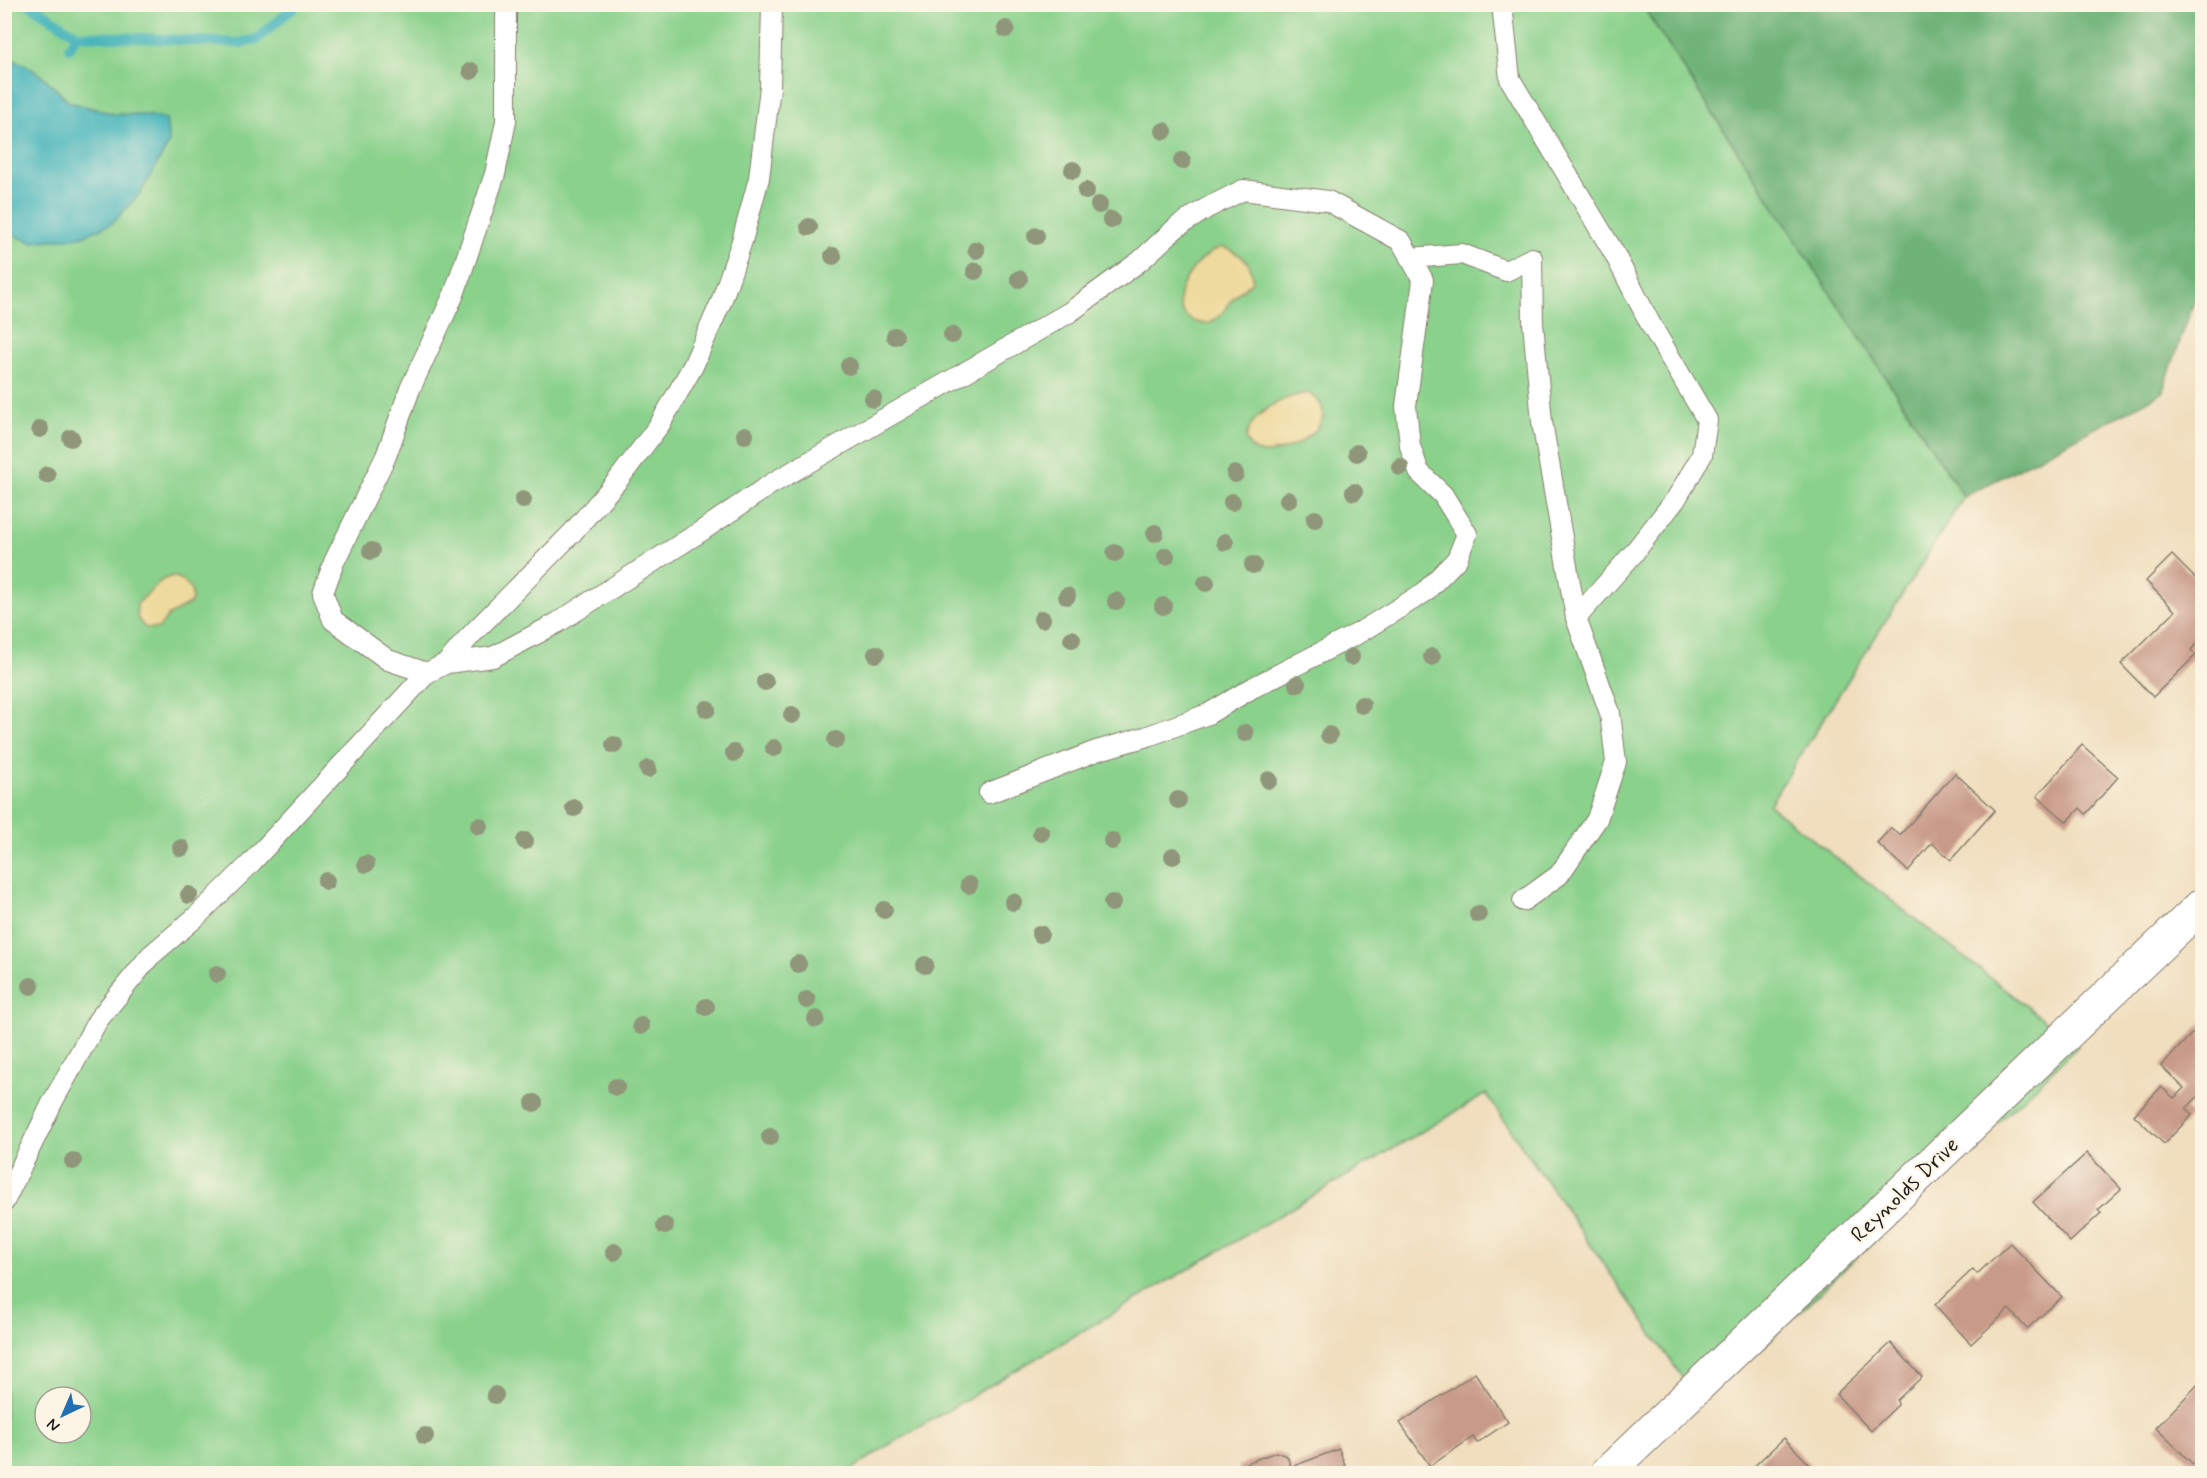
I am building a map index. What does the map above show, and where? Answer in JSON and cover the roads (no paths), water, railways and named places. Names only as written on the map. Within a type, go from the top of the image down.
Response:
[{"type":"street","name":"Reynolds Drive","points":[[1606,1473],[2202,905]]},
{"type":"lane","points":[[427,673],[388,660],[333,620],[323,593],[334,562],[386,456],[410,389],[453,294],[495,174],[506,121],[507,4]]},
{"type":"lane","points":[[447,663],[572,533],[618,480],[660,424],[693,366],[721,302],[742,241],[759,178],[770,87],[772,4]]},
{"type":"lane","points":[[1502,4],[1510,79],[1614,253],[1651,325],[1707,420],[1702,455],[1676,499],[1632,555],[1576,618]]},
{"type":"lane","points":[[4,1203],[53,1101],[98,1020],[150,956],[196,917],[249,865],[427,673],[447,663],[493,657],[557,623],[771,484],[1070,312],[1140,261],[1177,227],[1207,208],[1243,190],[1328,201],[1401,241],[1423,280],[1406,406],[1410,446],[1419,472],[1443,495],[1467,534],[1457,559],[1425,592],[1358,634],[1254,687],[1208,714],[1148,736],[1096,751],[989,793]]},
{"type":"lane","points":[[1410,258],[1461,254],[1506,271],[1532,258],[1533,323],[1542,422],[1576,618],[1610,713],[1616,762],[1597,819],[1559,874],[1523,901]]},
{"type":"water","points":[[5,57],[26,65],[45,78],[69,102],[114,114],[145,115],[166,119],[169,143],[141,192],[113,223],[81,237],[31,242],[5,232]]},
{"type":"waterway","points":[[29,4],[77,35],[239,43],[257,39],[298,4]]},
{"type":"waterway","points":[[69,48],[77,35]]}]
